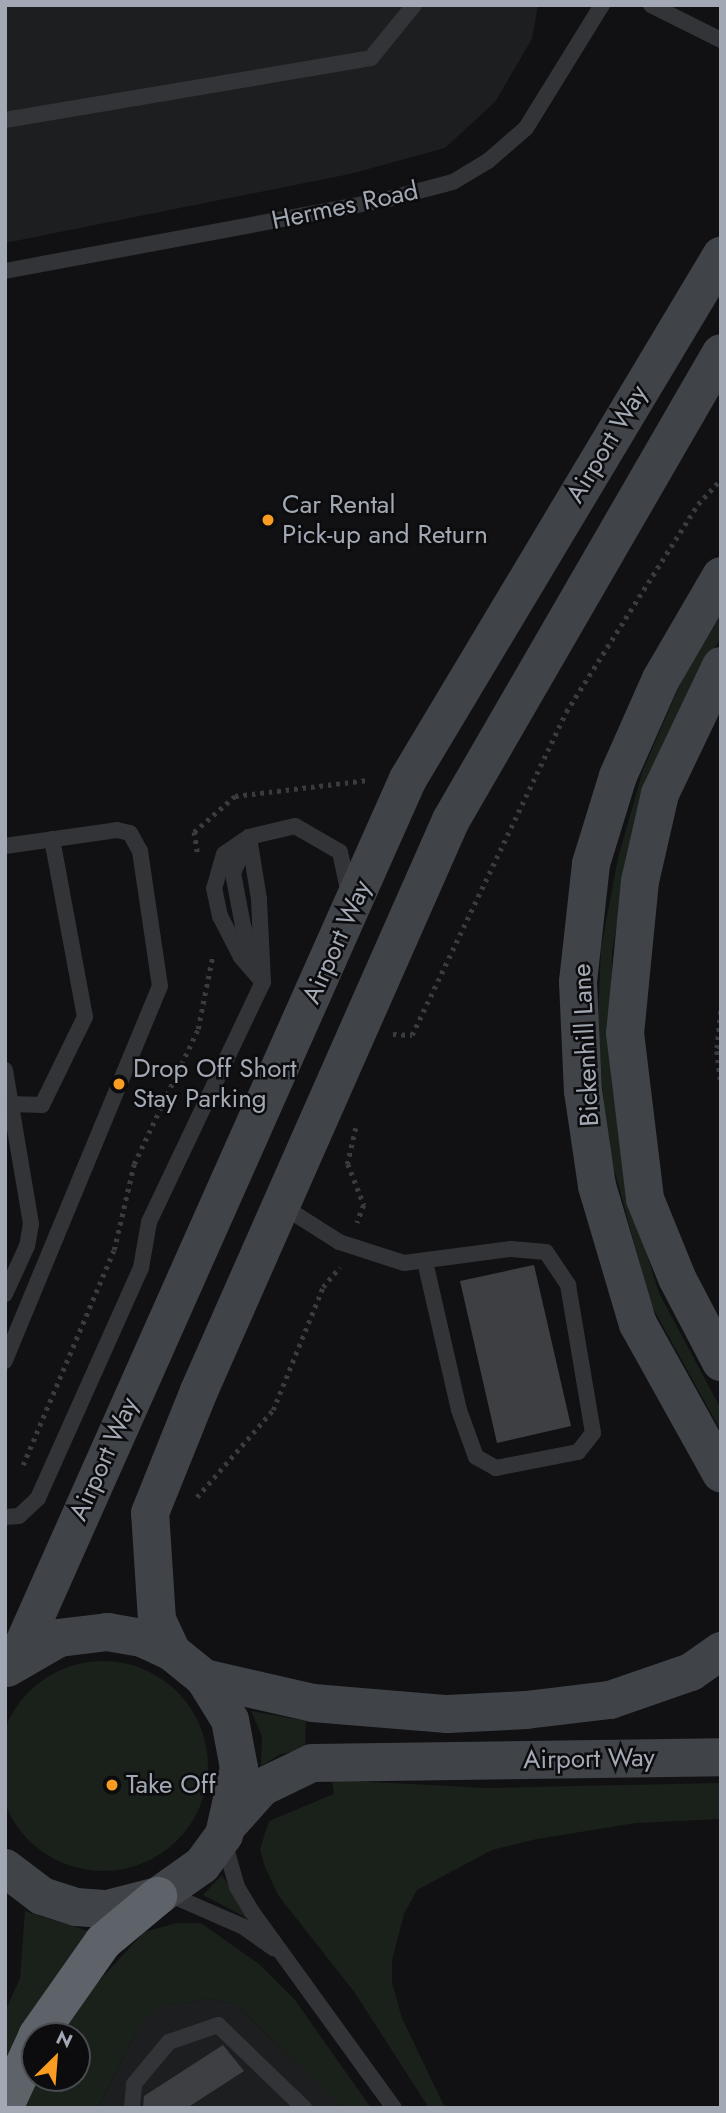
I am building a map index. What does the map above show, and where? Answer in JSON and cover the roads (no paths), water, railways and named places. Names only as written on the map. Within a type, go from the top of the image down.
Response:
[{"type":"highway","points":[[47,2022],[103,1942],[161,1895]]},
{"type":"highway","points":[[5,2106],[21,2071]]},
{"type":"street","name":"Airport Way","points":[[10,1666],[408,779],[721,256]]},
{"type":"street","name":"Airport Way","points":[[172,1652],[157,1620],[150,1513],[281,1205],[451,820],[720,355]]},
{"type":"street","name":"Bickenhill Lane","points":[[721,576],[661,679],[618,776],[591,864],[578,982],[583,1091],[597,1186],[638,1324],[721,1473]]},
{"type":"street","name":"Bickenhill Lane","points":[[721,666],[660,794],[640,881],[625,1033],[645,1199],[677,1278],[721,1362]]},
{"type":"street","points":[[10,1666],[59,1638],[108,1632],[142,1638],[172,1652],[204,1678],[230,1720],[239,1768],[226,1830]]},
{"type":"street","name":"Airport Way","points":[[204,1678],[313,1703],[448,1714],[526,1710],[610,1700],[691,1672],[721,1651]]},
{"type":"street","name":"Airport Way","points":[[161,1895],[202,1865],[226,1830],[262,1787],[312,1763],[721,1757]]},
{"type":"street","points":[[5,1868],[42,1896],[76,1906],[108,1909],[161,1895]]},
{"type":"lane","points":[[5,120],[371,58],[414,5]]},
{"type":"lane","name":"Hermes Road","points":[[5,271],[388,199],[453,182],[488,161],[526,128],[602,5]]},
{"type":"lane","points":[[651,5],[721,40]]},
{"type":"lane","points":[[263,982],[241,957],[220,916],[214,888],[224,854],[249,837],[295,826],[340,852],[352,906]]},
{"type":"lane","points":[[5,846],[117,830],[130,834],[140,851],[160,986],[94,1139],[61,1233],[5,1361]]},
{"type":"lane","points":[[5,1517],[19,1516],[38,1498],[141,1268],[149,1222],[263,982],[258,899],[249,837]]},
{"type":"lane","points":[[11,1104],[42,1104],[85,1017],[51,839]]},
{"type":"lane","points":[[5,1070],[31,1224],[27,1246],[5,1294]]},
{"type":"lane","points":[[281,1205],[349,1245],[404,1263],[511,1249],[546,1252],[568,1285],[593,1433],[578,1452],[496,1468],[476,1457],[459,1410],[425,1261]]},
{"type":"lane","points":[[31,1224],[61,1233]]},
{"type":"lane","points":[[226,1830],[237,1887],[394,2108]]},
{"type":"lane","points":[[161,1895],[242,1926],[284,1955]]},
{"type":"lane","points":[[132,2108],[134,2084],[169,2042],[218,2025],[304,2108]]},
{"type":"place","name":"Car Rental Pick-up and Return","points":[[268,520]]},
{"type":"place","name":"Drop Off Short Stay Parking","points":[[119,1084]]},
{"type":"place","name":"Take Off","points":[[112,1785]]}]
